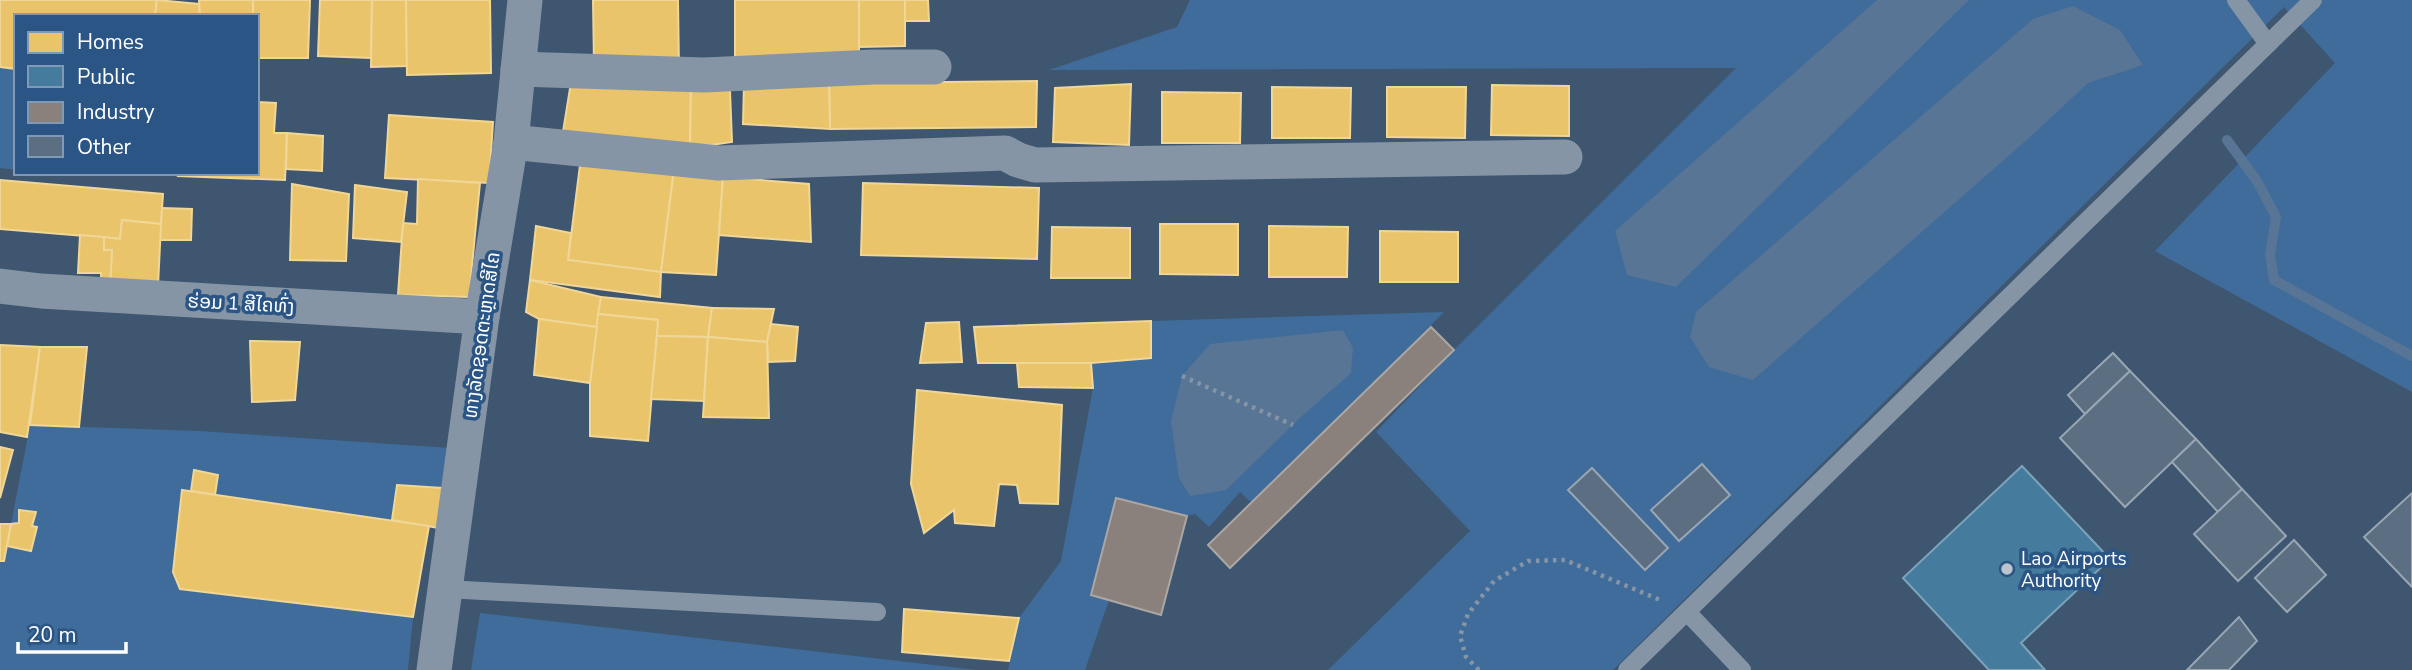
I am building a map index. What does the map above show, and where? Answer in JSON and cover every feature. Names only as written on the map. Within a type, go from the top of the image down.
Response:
[{"type":"street","name":"ທາງລັດຊອດຕະຫຼາດສີໄຄ","points":[[434,670],[482,317],[511,142],[525,0]]},
{"type":"street","points":[[519,69],[704,75],[934,67]]},
{"type":"street","points":[[511,142],[719,163],[1005,153],[1035,165],[1565,157]]},
{"type":"street","name":"ຮ່ອມ 1 ສີໄຄທົ່ງ","points":[[0,286],[41,291],[482,317]]},
{"type":"lane","points":[[2236,0],[2268,44]]},
{"type":"lane","points":[[1627,670],[2313,0]]},
{"type":"lane","points":[[446,589],[877,612]]},
{"type":"lane","points":[[1687,612],[1742,670]]},
{"type":"path","points":[[1182,376],[1293,425]]},
{"type":"path","points":[[1479,670],[1466,657],[1460,636],[1468,614],[1494,580],[1528,561],[1565,560],[1687,612]]},
{"type":"shaded area","points":[[1190,0],[2412,0],[2412,392],[2155,251],[2335,63],[2284,7],[1613,670],[1328,670],[1470,531],[1376,432],[1454,350],[1736,68],[1049,70],[1177,27]]},
{"type":"shaded area","points":[[1877,0],[1969,0],[1676,287],[1627,275],[1615,231]]},
{"type":"shaded area","points":[[2073,6],[2120,30],[2143,65],[2088,83],[1753,380],[1709,367],[1690,337],[1696,312],[2033,19]]},
{"type":"shaded area","points":[[0,67],[14,69],[14,170],[0,168]]},
{"type":"shaded area","points":[[1444,312],[1253,504],[1240,492],[1209,527],[1195,514],[1187,516],[1116,499],[1091,595],[1109,600],[1085,670],[1008,670],[1019,618],[1061,561],[1093,388],[1091,363],[1151,321]]},
{"type":"shaded area","points":[[1343,330],[1353,348],[1351,373],[1226,490],[1190,496],[1179,478],[1171,421],[1182,376],[1210,344]]},
{"type":"shaded area","points":[[30,425],[199,431],[450,448],[442,488],[397,485],[392,520],[182,491],[173,572],[180,589],[413,617],[408,670],[0,670],[0,561],[4,561]]},
{"type":"shaded area","points":[[480,613],[977,670],[471,670]]},
{"type":"building: Homes","points":[[0,0],[157,0],[155,14],[14,14],[14,69],[0,67]]},
{"type":"building: Homes","points":[[157,0],[199,4],[200,14],[155,14]]},
{"type":"building: Homes","points":[[199,0],[253,0],[253,14],[200,14]]},
{"type":"building: Homes","points":[[253,0],[310,0],[308,58],[259,58],[259,14],[253,14]]},
{"type":"building: Homes","points":[[320,0],[372,0],[371,58],[318,56]]},
{"type":"building: Homes","points":[[372,0],[406,0],[407,66],[371,67]]},
{"type":"building: Homes","points":[[406,0],[490,0],[491,73],[407,75]]},
{"type":"building: Homes","points":[[593,0],[678,0],[679,70],[594,65]]},
{"type":"building: Homes","points":[[735,0],[859,0],[859,64],[735,64]]},
{"type":"building: Homes","points":[[859,0],[905,0],[905,46],[859,47]]},
{"type":"building: Homes","points":[[905,0],[928,0],[929,21],[905,21]]},
{"type":"building: Homes","points":[[829,79],[1037,81],[1036,127],[830,129]]},
{"type":"building: Homes","points":[[829,79],[830,129],[743,124],[744,83]]},
{"type":"building: Homes","points":[[571,82],[691,85],[690,148],[563,132]]},
{"type":"building: Homes","points":[[1131,84],[1129,145],[1053,142],[1055,88]]},
{"type":"building: Homes","points":[[691,85],[730,91],[732,142],[690,148]]},
{"type":"building: Homes","points":[[1492,85],[1569,86],[1569,136],[1491,135]]},
{"type":"building: Homes","points":[[1272,87],[1351,88],[1350,138],[1272,138]]},
{"type":"building: Homes","points":[[1387,87],[1466,87],[1465,138],[1387,137]]},
{"type":"building: Homes","points":[[1162,92],[1241,93],[1240,143],[1162,143]]},
{"type":"building: Homes","points":[[259,102],[276,103],[274,133],[287,133],[285,180],[178,176],[259,175]]},
{"type":"building: Homes","points":[[389,115],[493,122],[489,183],[385,178]]},
{"type":"building: Homes","points":[[287,133],[323,136],[322,171],[286,169]]},
{"type":"building: Homes","points":[[581,157],[674,169],[661,272],[568,260]]},
{"type":"building: Homes","points":[[674,169],[723,177],[716,275],[661,272]]},
{"type":"building: Homes","points":[[723,177],[809,184],[811,242],[719,235]]},
{"type":"building: Homes","points":[[418,179],[480,183],[469,297],[398,295],[403,223],[417,224]]},
{"type":"building: Homes","points":[[0,180],[163,194],[161,224],[122,220],[120,239],[0,229]]},
{"type":"building: Homes","points":[[863,183],[1039,188],[1037,259],[861,255]]},
{"type":"building: Homes","points":[[292,184],[349,194],[346,261],[290,260]]},
{"type":"building: Homes","points":[[355,185],[407,192],[401,242],[353,238]]},
{"type":"building: Homes","points":[[162,208],[192,209],[191,240],[160,240]]},
{"type":"building: Homes","points":[[122,220],[161,224],[158,286],[110,283],[112,250],[104,250],[104,237],[120,239]]},
{"type":"building: Homes","points":[[1160,224],[1238,224],[1238,275],[1160,274]]},
{"type":"building: Homes","points":[[536,226],[571,233],[568,260],[661,272],[660,297],[530,280]]},
{"type":"building: Homes","points":[[1269,226],[1348,227],[1347,277],[1269,277]]},
{"type":"building: Homes","points":[[1052,227],[1130,228],[1130,278],[1051,278]]},
{"type":"building: Homes","points":[[1380,231],[1458,232],[1458,282],[1380,282]]},
{"type":"building: Homes","points":[[80,235],[104,237],[104,250],[112,250],[110,288],[101,287],[101,273],[78,273]]},
{"type":"building: Homes","points":[[530,280],[601,297],[597,327],[539,319],[526,312]]},
{"type":"building: Homes","points":[[601,297],[712,308],[708,337],[657,336],[658,320],[598,314]]},
{"type":"building: Homes","points":[[712,308],[774,309],[767,342],[708,337]]},
{"type":"building: Homes","points":[[598,314],[658,320],[648,441],[590,436],[590,383]]},
{"type":"building: Homes","points":[[539,319],[597,327],[590,383],[534,375]]},
{"type":"building: Homes","points":[[1151,321],[1151,358],[1091,363],[978,363],[974,327]]},
{"type":"building: Homes","points":[[959,322],[962,362],[920,363],[926,323]]},
{"type":"building: Homes","points":[[771,324],[798,327],[795,361],[768,362],[767,342]]},
{"type":"building: Homes","points":[[657,336],[708,337],[704,401],[651,399]]},
{"type":"building: Homes","points":[[708,337],[767,342],[769,418],[703,417]]},
{"type":"building: Homes","points":[[250,341],[300,342],[295,400],[252,402]]},
{"type":"building: Homes","points":[[0,345],[40,347],[27,437],[0,432]]},
{"type":"building: Homes","points":[[40,347],[87,347],[79,427],[30,425]]},
{"type":"building: Homes","points":[[1017,363],[1091,363],[1093,388],[1019,387]]},
{"type":"building: Homes","points":[[917,390],[1062,405],[1058,504],[1020,503],[1017,485],[999,484],[994,526],[955,523],[954,510],[924,533],[911,484]]},
{"type":"building: Homes","points":[[0,447],[13,450],[0,498]]},
{"type":"building: Homes","points":[[194,470],[218,475],[215,495],[191,491]]},
{"type":"building: Homes","points":[[397,485],[442,488],[439,528],[392,520]]},
{"type":"building: Homes","points":[[182,490],[429,526],[413,617],[180,589],[173,572]]},
{"type":"building: Homes","points":[[19,510],[36,512],[32,526],[37,527],[31,551],[7,546],[11,524],[19,523]]},
{"type":"building: Homes","points":[[0,524],[11,524],[4,561],[0,561]]},
{"type":"building: Homes","points":[[904,609],[1019,618],[1009,661],[902,652]]},
{"type":"building: Public","name":"Lao Airports Authority","points":[[2022,466],[2110,559],[2021,643],[2045,670],[1989,670],[1903,578]]},
{"type":"building: Industry","points":[[1431,327],[1454,350],[1230,568],[1208,545]]},
{"type":"building: Industry","points":[[1116,498],[1187,516],[1161,615],[1091,595]]},
{"type":"building: Other","points":[[2113,353],[2130,371],[2085,414],[2068,395]]},
{"type":"building: Other","points":[[2130,371],[2196,439],[2125,507],[2060,438]]},
{"type":"building: Other","points":[[2196,439],[2242,489],[2218,512],[2172,462]]},
{"type":"building: Other","points":[[1702,464],[1730,495],[1679,541],[1651,510]]},
{"type":"building: Other","points":[[1592,468],[1668,548],[1645,570],[1568,490]]},
{"type":"building: Other","points":[[2242,489],[2286,536],[2238,581],[2194,534]]},
{"type":"building: Other","points":[[2412,493],[2412,587],[2364,537]]},
{"type":"building: Other","points":[[2294,540],[2326,575],[2287,612],[2255,578]]},
{"type":"building: Other","points":[[2239,617],[2257,641],[2229,670],[2187,670]]},
{"type":"waterway","points":[[2227,140],[2257,181],[2276,217],[2270,255],[2274,280],[2412,356]]},
{"type":"place","name":"Lao Airports Authority","points":[[2007,569]]}]
